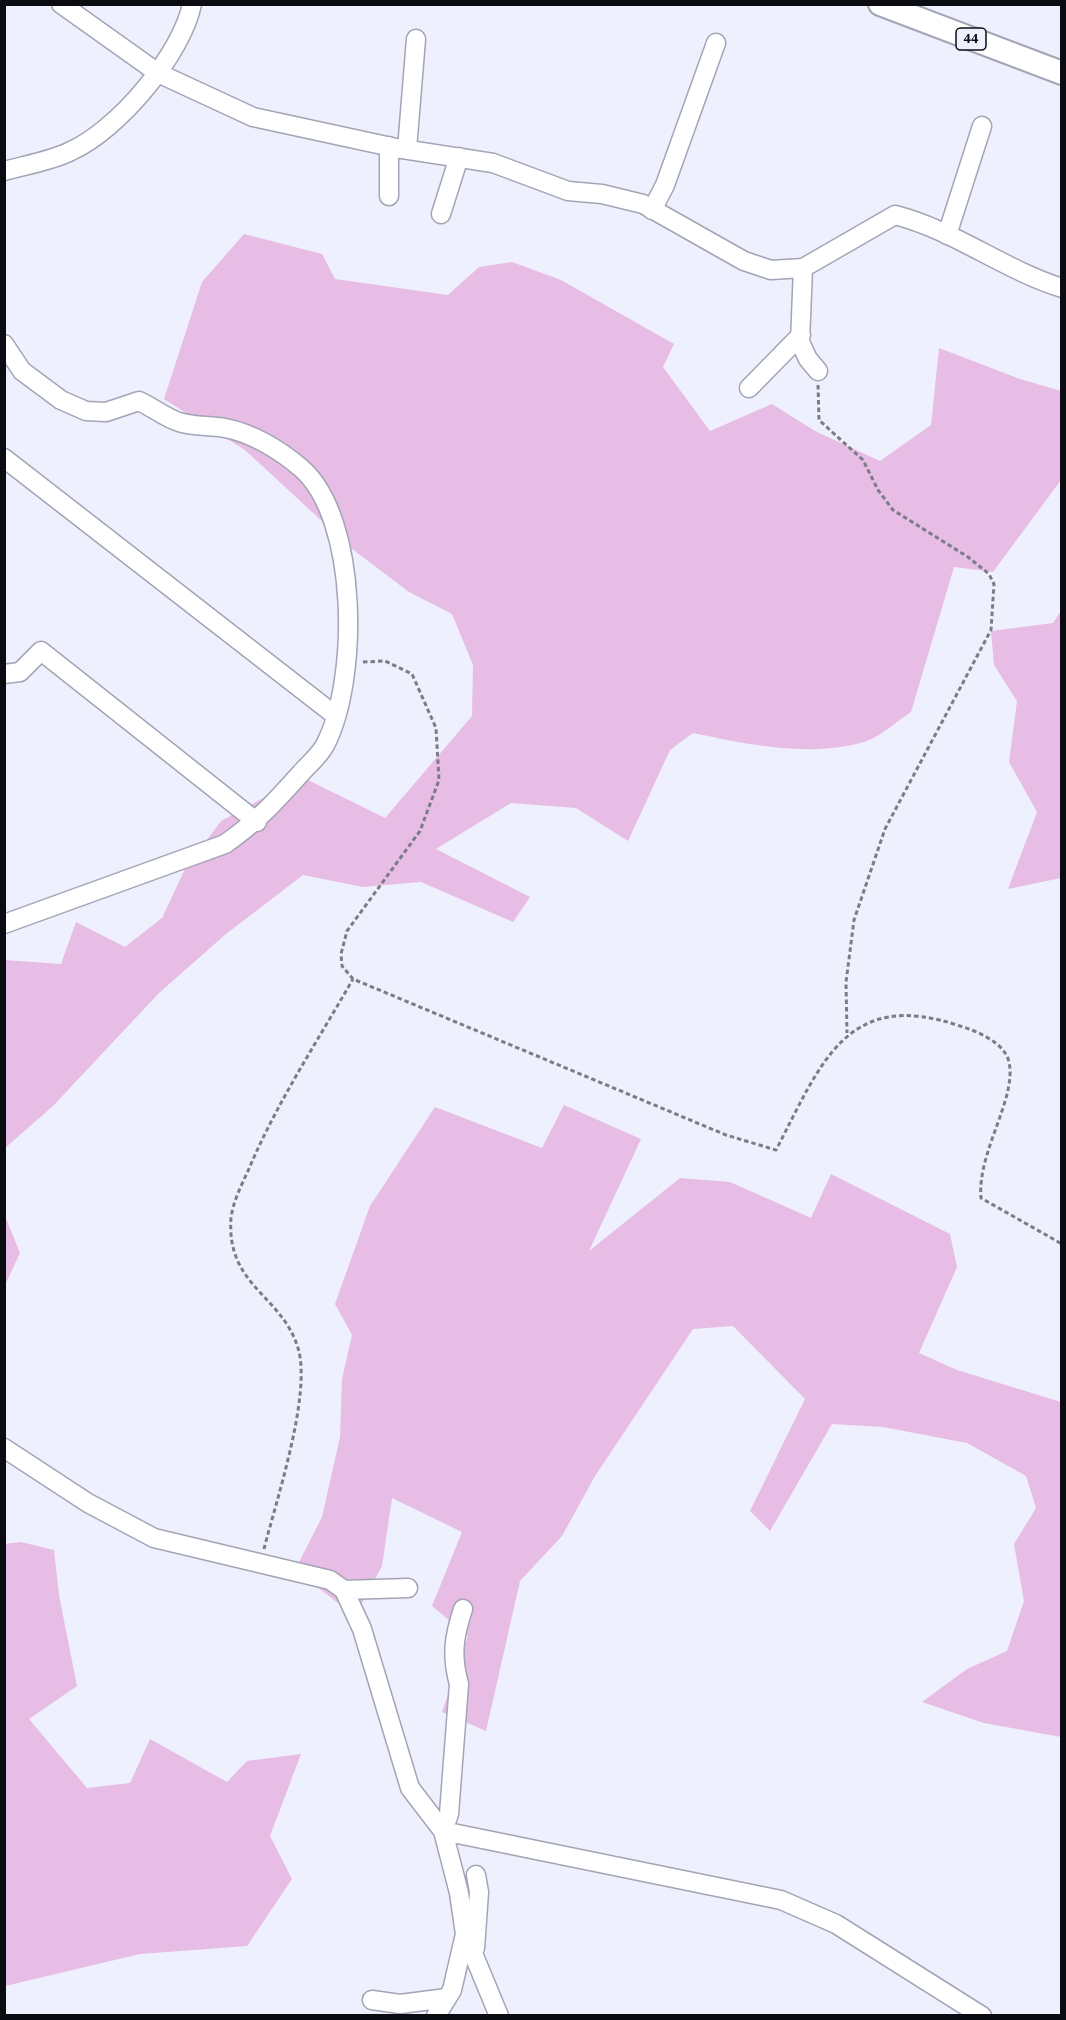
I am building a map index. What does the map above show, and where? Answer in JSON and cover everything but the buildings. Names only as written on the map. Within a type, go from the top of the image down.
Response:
[{"type":"main road","name":"44","points":[[880,4],[1062,73]]},
{"type":"street","points":[[61,4],[158,73],[253,117],[389,146],[493,163],[568,191],[603,194],[652,210],[744,261],[771,270],[803,268],[895,215],[916,220],[999,260],[1029,278],[1062,288]]},
{"type":"street","points":[[4,171],[72,151],[124,113],[158,73],[188,24],[192,4]]},
{"type":"street","points":[[407,149],[416,39]]},
{"type":"street","points":[[652,210],[665,185],[716,44]]},
{"type":"street","points":[[947,235],[982,126]]},
{"type":"street","points":[[389,146],[389,196]]},
{"type":"street","points":[[441,214],[459,158]]},
{"type":"street","points":[[803,268],[800,342],[808,359],[818,371]]},
{"type":"street","points":[[749,388],[801,335]]},
{"type":"street","points":[[4,344],[22,371],[61,400],[86,411],[105,412],[139,401],[179,422],[227,428],[264,442],[302,469],[322,495],[338,531],[348,591],[345,664],[336,716],[325,747],[257,822],[225,844],[4,924]]},
{"type":"street","points":[[4,458],[336,716]]},
{"type":"street","points":[[4,674],[20,672],[41,651],[257,822]]},
{"type":"street","points":[[4,1448],[88,1503],[154,1538],[261,1562],[330,1581],[344,1590],[362,1629],[410,1788],[443,1831],[459,1893],[465,1934],[499,2016]]},
{"type":"street","points":[[344,1590],[408,1588]]},
{"type":"street","points":[[443,1831],[449,1814],[459,1684],[453,1663],[453,1638],[463,1609]]},
{"type":"street","points":[[443,1831],[781,1900],[836,1924],[982,2016]]},
{"type":"street","points":[[474,1956],[479,1892],[476,1875]]},
{"type":"street","points":[[436,2016],[452,1990],[465,1934]]},
{"type":"street","points":[[372,2000],[400,2004],[447,1998]]},
{"type":"path","points":[[818,371],[819,420],[863,460],[878,490],[894,510],[968,557],[989,574],[994,585],[991,630],[885,830],[854,921],[846,982],[847,1034]]},
{"type":"path","points":[[345,664],[385,661],[412,674],[436,728],[439,752],[439,780],[420,831],[347,931],[340,954],[342,966],[353,979],[726,1135],[776,1150],[805,1094],[830,1055],[847,1034],[877,1017],[898,1014],[933,1017],[964,1027],[1003,1048],[1009,1059],[1011,1076],[982,1169],[981,1198],[1062,1244]]},
{"type":"path","points":[[261,1562],[293,1425],[300,1369],[298,1348],[286,1324],[249,1282],[233,1254],[231,1218],[236,1198],[260,1142],[353,979]]},
{"type":"shaded area","points":[[244,234],[322,254],[335,279],[448,295],[479,267],[512,262],[561,280],[674,344],[663,367],[710,431],[772,404],[815,431],[880,461],[931,425],[939,348],[1020,379],[1061,391],[1061,480],[993,572],[954,567],[911,712],[882,733],[870,740],[843,747],[800,749],[756,745],[693,733],[670,750],[628,841],[576,808],[511,803],[436,849],[530,897],[513,922],[421,882],[363,887],[303,875],[226,934],[159,993],[53,1106],[5,1148],[4,960],[61,964],[76,922],[125,947],[162,918],[185,869],[221,821],[302,777],[385,818],[472,716],[473,665],[452,614],[409,592],[351,548],[245,450],[164,399],[202,282]]},
{"type":"shaded area","points":[[1061,611],[1061,878],[1008,889],[1037,812],[1009,762],[1017,701],[994,665],[991,631],[1053,623]]},
{"type":"shaded area","points":[[564,1105],[641,1139],[589,1251],[680,1178],[730,1182],[811,1218],[831,1174],[950,1234],[957,1267],[919,1353],[957,1370],[1061,1402],[1061,1737],[984,1723],[922,1702],[967,1669],[1007,1651],[1024,1601],[1014,1544],[1036,1508],[1026,1476],[967,1443],[883,1427],[832,1424],[770,1531],[750,1511],[805,1399],[733,1326],[693,1329],[595,1476],[562,1536],[520,1581],[486,1731],[442,1712],[468,1636],[432,1606],[462,1532],[392,1498],[382,1566],[355,1616],[295,1570],[322,1517],[340,1437],[342,1379],[352,1335],[335,1304],[370,1206],[435,1107],[542,1148]]},
{"type":"shaded area","points":[[5,1216],[20,1253],[5,1285]]},
{"type":"shaded area","points":[[21,1542],[54,1550],[59,1595],[77,1686],[29,1719],[87,1788],[130,1783],[150,1739],[227,1782],[247,1761],[301,1754],[270,1836],[292,1879],[247,1946],[140,1954],[5,1986],[4,1544]]}]
